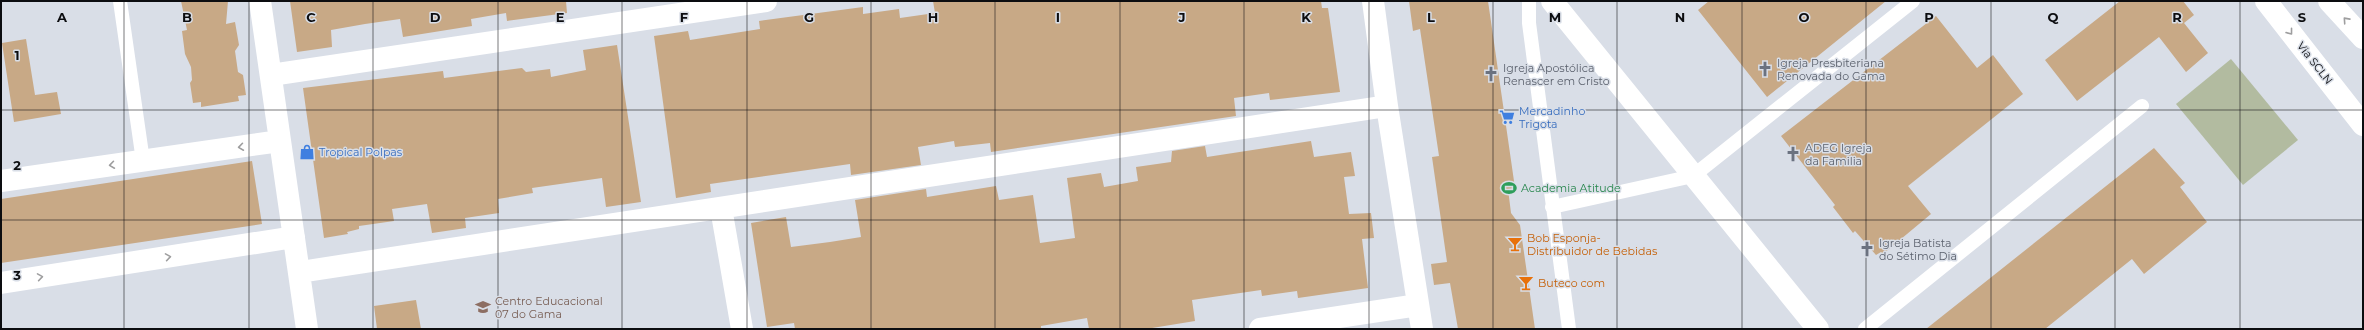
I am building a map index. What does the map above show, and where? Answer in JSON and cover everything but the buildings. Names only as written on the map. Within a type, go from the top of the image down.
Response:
[{"type":"street","points":[[260,1],[307,329]]},
{"type":"street","points":[[271,75],[766,1]]},
{"type":"street","points":[[1373,1],[1387,106],[1422,329]]},
{"type":"street","points":[[1552,1],[1818,329]]},
{"type":"street","name":"Via SCLN","points":[[2266,1],[2363,125]]},
{"type":"street","points":[[2329,1],[2363,38]]},
{"type":"street","points":[[300,272],[1387,106]]},
{"type":"street","points":[[1,181],[280,141]]},
{"type":"street","points":[[722,208],[742,329]]},
{"type":"street","points":[[1,283],[294,237]]},
{"type":"street","points":[[1260,329],[1418,305]]},
{"type":"lane","points":[[120,1],[143,161]]},
{"type":"lane","points":[[1529,1],[1529,23],[1569,329]]},
{"type":"lane","points":[[1552,207],[1693,176],[1913,1]]},
{"type":"lane","points":[[1865,329],[2142,106]]},
{"type":"green space","points":[[2231,59],[2298,140],[2243,185],[2176,104]]},
{"type":"place","name":"Igreja Presbiteriana Renovada do Gama","points":[[1765,69]]},
{"type":"place","name":"Igreja Apostólica Renascer em Cristo","points":[[1491,74]]},
{"type":"place","name":"Mercadinho Trigota","points":[[1507,117]]},
{"type":"place","name":"Tropical Polpas","points":[[307,152]]},
{"type":"place","name":"ADEG Igreja da Familia","points":[[1793,154]]},
{"type":"place","name":"Academia Atitude","points":[[1509,188]]},
{"type":"place","name":"Bob Esponja- Distribuidor de Bebidas","points":[[1515,244]]},
{"type":"place","name":"Igreja Batista do Sétimo Dia","points":[[1867,249]]},
{"type":"place","name":"Buteco com","points":[[1526,283]]},
{"type":"place","name":"Centro Educacional 07 do Gama","points":[[483,307]]}]
